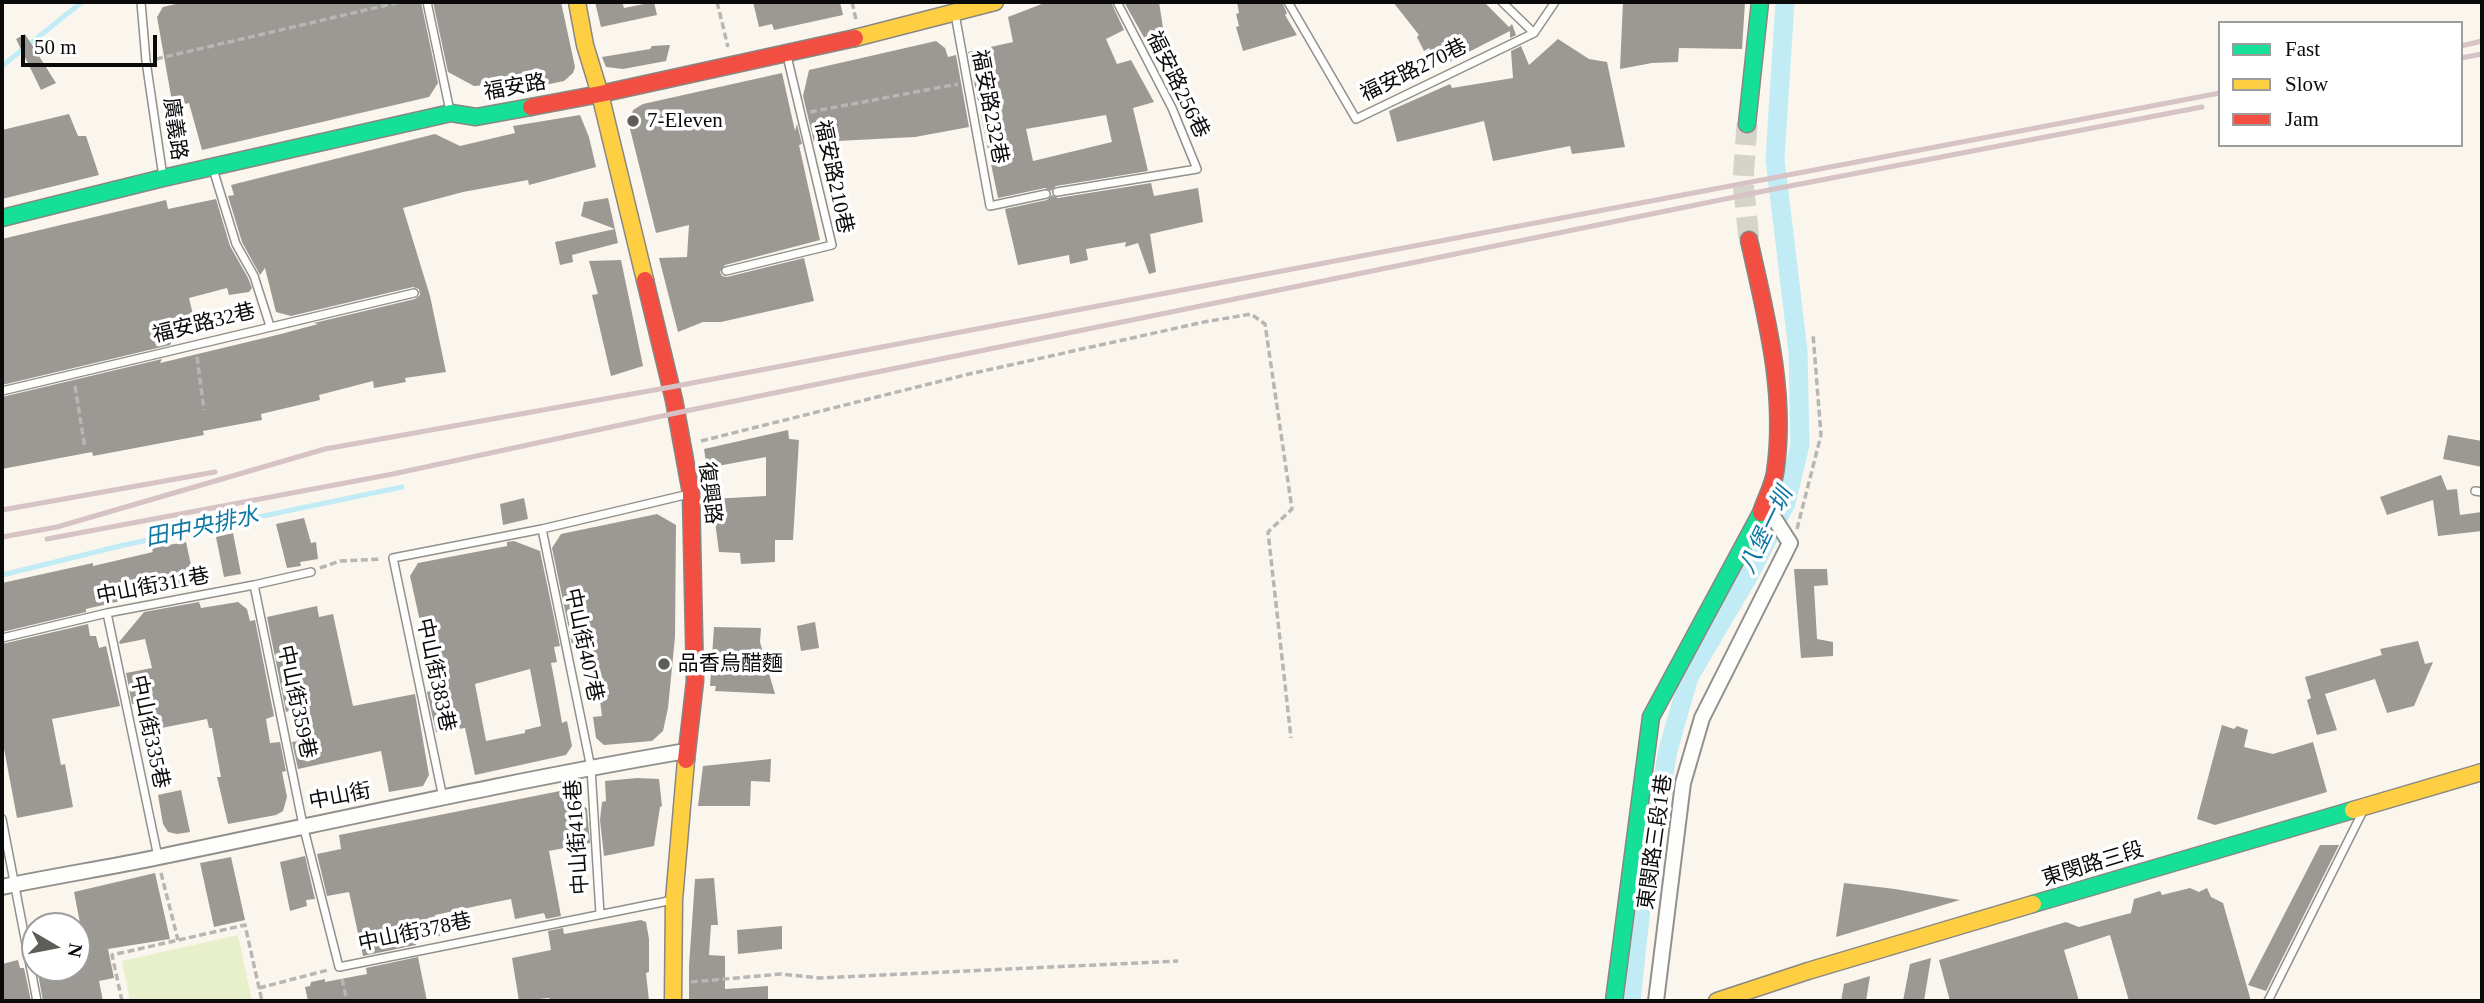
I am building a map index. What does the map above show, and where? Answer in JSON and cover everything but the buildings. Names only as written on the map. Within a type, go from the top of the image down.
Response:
[{"type":"street","name":"復興路","points":[[576,2],[674,400],[691,493],[695,681],[686,751],[674,900],[673,1001]]},
{"type":"street","name":"福安路","points":[[2,218],[163,178],[451,113],[476,117],[600,94],[887,31],[995,2]]},
{"type":"street","points":[[1747,124],[1760,2]]},
{"type":"street","points":[[1614,1001],[1651,717],[1765,504],[1775,475],[1779,416],[1773,346],[1749,240]]},
{"type":"street","points":[[1765,504],[1790,543]]},
{"type":"street","name":"東閔路三段1巷","points":[[1656,1001],[1683,783],[1702,718],[1790,543]]},
{"type":"street","name":"中山街","points":[[9,885],[158,858],[303,825],[686,751]]},
{"type":"street","name":"東閔路三段","points":[[1717,1001],[1808,971],[2482,772]]},
{"type":"lane","name":"廣義路","points":[[141,2],[146,61],[163,178]]},
{"type":"lane","points":[[427,2],[451,113]]},
{"type":"lane","name":"福安路256巷","points":[[1057,192],[1198,169],[1172,108],[1116,2]]},
{"type":"lane","name":"福安路270巷","points":[[1288,2],[1356,119],[1534,33]]},
{"type":"lane","points":[[1502,2],[1534,33],[1555,2]]},
{"type":"lane","name":"福安路232巷","points":[[955,14],[990,206],[1046,194]]},
{"type":"lane","name":"福安路210巷","points":[[726,271],[832,245],[786,52]]},
{"type":"lane","points":[[213,168],[236,244],[254,276],[270,326]]},
{"type":"lane","name":"福安路32巷","points":[[2,391],[414,293]]},
{"type":"lane","points":[[393,558],[542,529],[691,493]]},
{"type":"lane","name":"中山街407巷","points":[[542,529],[591,768]]},
{"type":"lane","name":"中山街383巷","points":[[393,558],[443,799]]},
{"type":"lane","name":"中山街311巷","points":[[2,638],[107,613],[311,572]]},
{"type":"lane","name":"中山街359巷","points":[[254,585],[303,825]]},
{"type":"lane","name":"中山街335巷","points":[[107,613],[158,858]]},
{"type":"lane","name":"中山街416巷","points":[[591,768],[600,914],[674,900]]},
{"type":"lane","points":[[2268,1001],[2365,806]]},
{"type":"lane","points":[[2,819],[9,885],[37,1001]]},
{"type":"lane","name":"中山街378巷","points":[[303,825],[339,967],[600,914]]},
{"type":"path","points":[[146,61],[400,2]]},
{"type":"path","points":[[717,2],[732,64]]},
{"type":"path","points":[[801,114],[967,82]]},
{"type":"path","points":[[682,446],[965,375],[1251,314],[1265,324],[1293,509],[1268,532],[1290,738]]},
{"type":"path","points":[[1790,543],[1800,525],[1821,435],[1813,334]]},
{"type":"path","points":[[196,344],[204,410]]},
{"type":"path","points":[[74,374],[85,448]]},
{"type":"path","points":[[311,572],[340,561],[393,558]]},
{"type":"path","points":[[158,858],[178,940]]},
{"type":"path","points":[[122,1001],[112,955],[245,925],[262,1001]]},
{"type":"path","points":[[672,984],[781,974],[819,978],[1178,961]]},
{"type":"path","points":[[259,988],[339,967],[347,1001]]},
{"type":"green space","points":[[238,935],[252,1001],[130,1001],[122,961]]},
{"type":"waterway","points":[[2,66],[82,2]]},
{"type":"waterway","name":"八堡一圳","points":[[1631,1001],[1642,899],[1668,750],[1689,677],[1748,577],[1786,503],[1800,445],[1798,351],[1775,159],[1785,2]]},
{"type":"waterway","name":"田中央排水","points":[[2,575],[124,545],[402,487]]},
{"type":"tunnel","points":[[1747,124],[1743,181],[1749,240]]},
{"type":"railway","points":[[2463,46],[2482,41]]},
{"type":"railway","points":[[2463,58],[2482,54]]},
{"type":"railway","points":[[2,537],[57,527],[325,449],[671,387],[2218,93]]},
{"type":"railway","points":[[47,539],[393,474],[676,413],[1769,190],[2202,107]]},
{"type":"railway","points":[[2,510],[215,472]]},
{"type":"traffic: fast","points":[[1747,124],[1760,2]]},
{"type":"traffic: fast","points":[[2,218],[163,178],[451,113],[476,117],[531,107]]},
{"type":"traffic: fast","points":[[1614,1001],[1651,717],[1761,513]]},
{"type":"traffic: fast","points":[[2033,904],[2353,810]]},
{"type":"traffic: slow","points":[[577,2],[585,45],[600,94],[645,280]]},
{"type":"traffic: slow","points":[[855,38],[995,2]]},
{"type":"traffic: slow","points":[[673,1001],[674,900],[686,760]]},
{"type":"traffic: slow","points":[[2353,810],[2482,772]]},
{"type":"traffic: slow","points":[[1717,1001],[2033,904]]},
{"type":"traffic: jam","points":[[531,107],[855,38]]},
{"type":"traffic: jam","points":[[1749,240],[1777,385],[1778,443],[1775,473],[1761,513]]},
{"type":"traffic: jam","points":[[645,280],[674,400],[691,493],[695,681],[686,760]]},
{"type":"place","name":"7-Eleven","points":[[633,121]]},
{"type":"place","name":"品香烏醋麵","points":[[664,664]]}]
